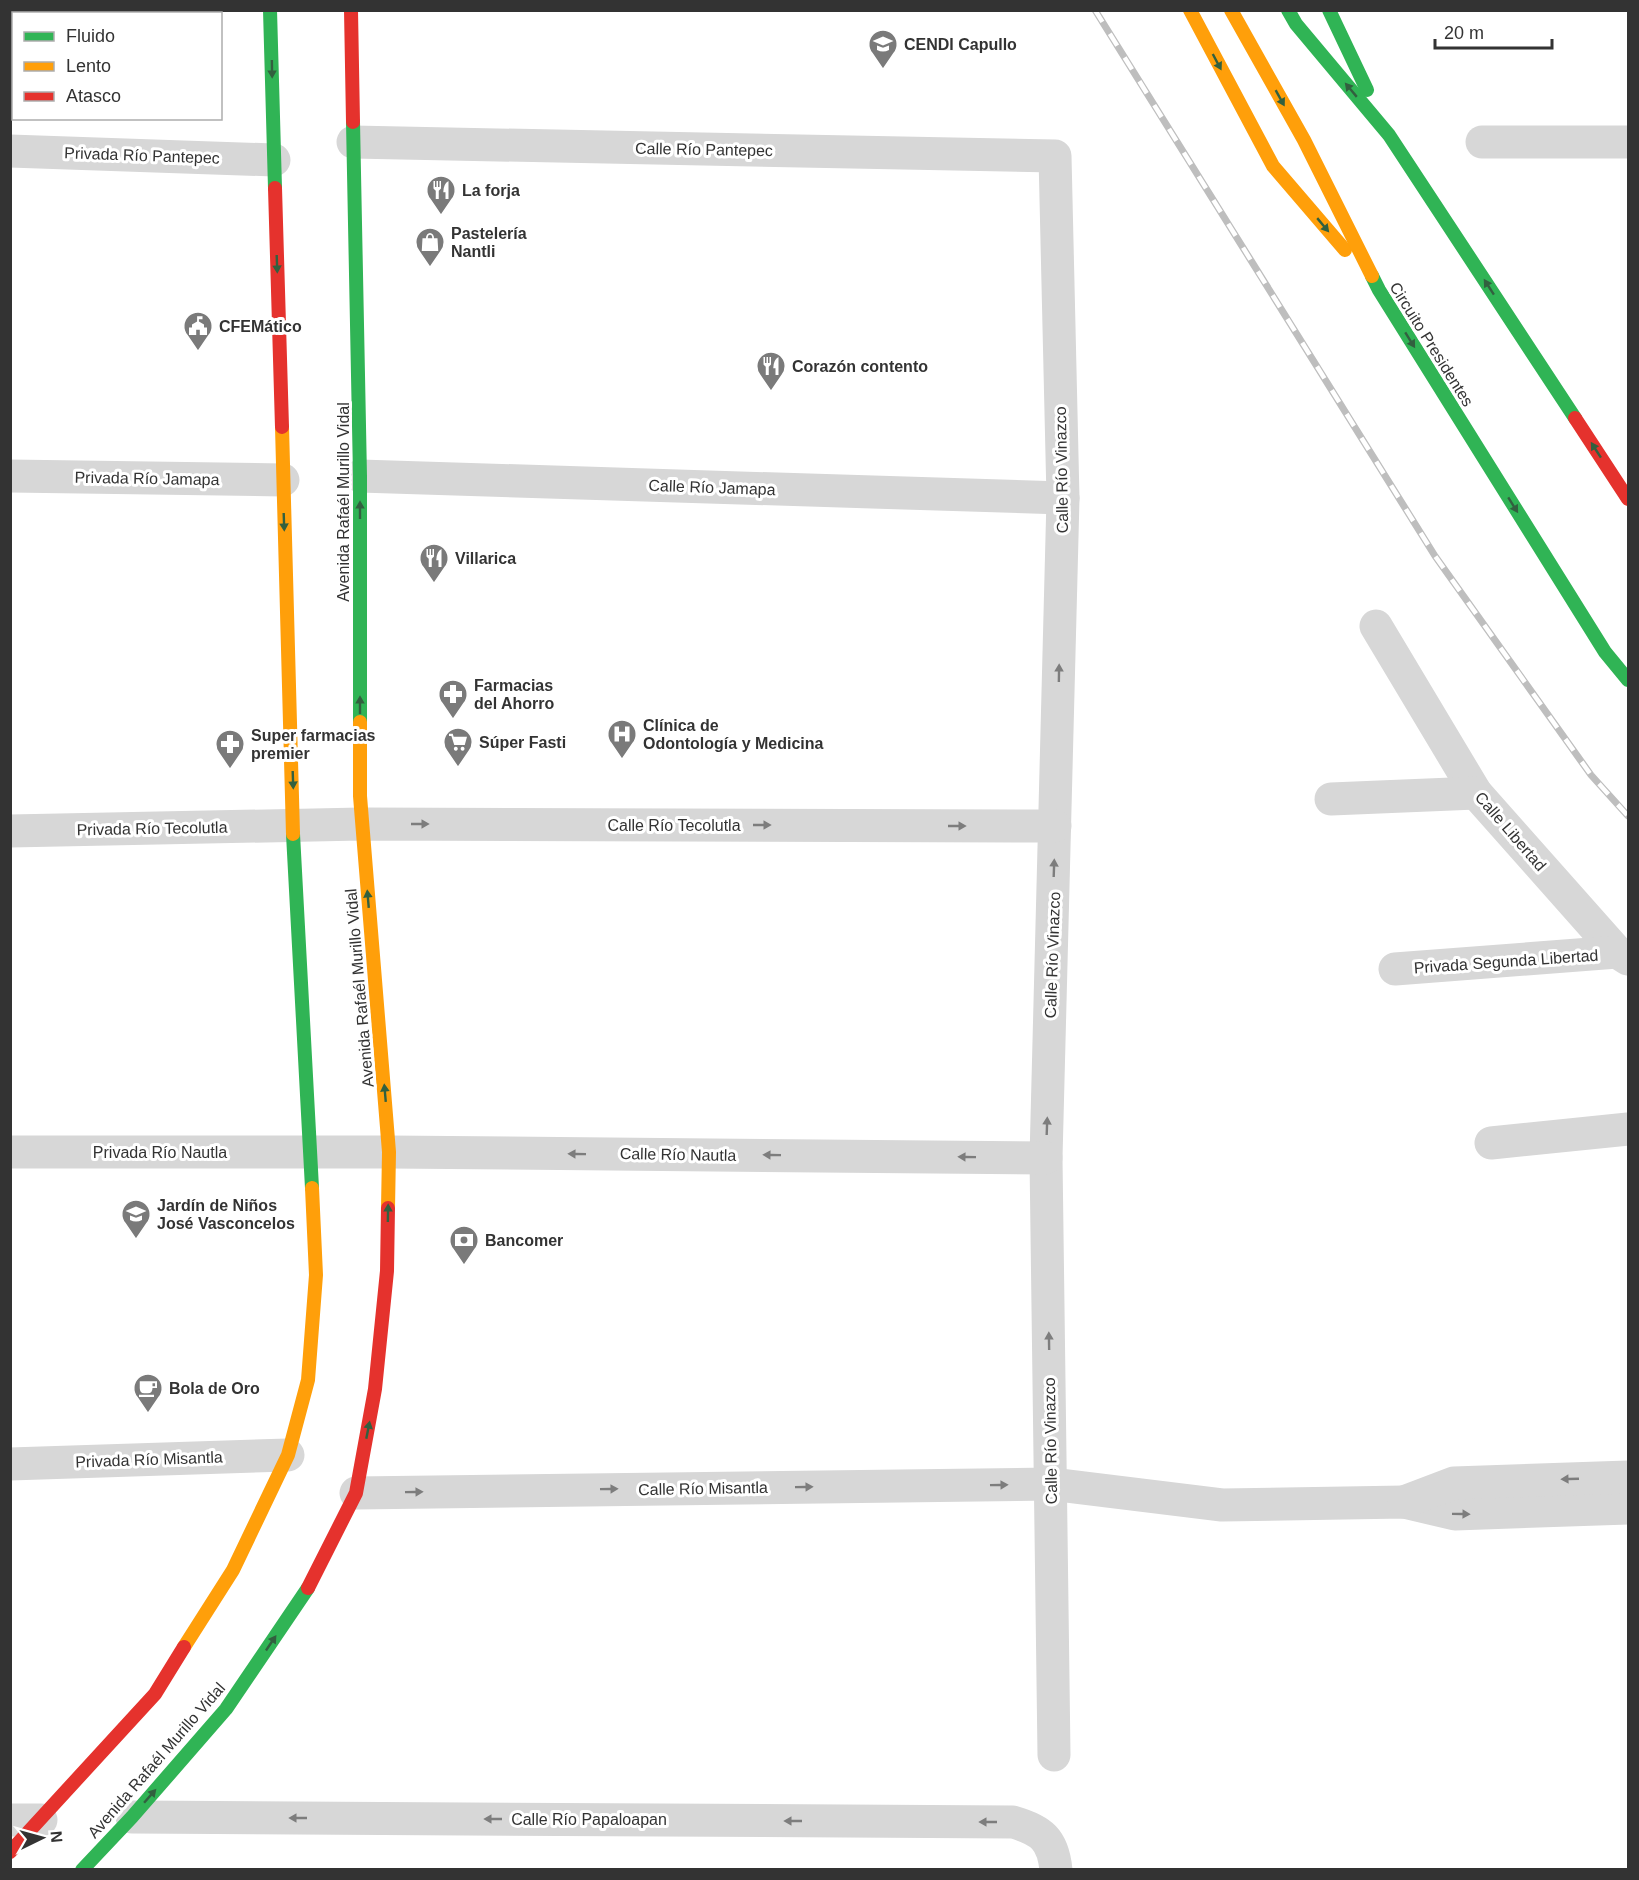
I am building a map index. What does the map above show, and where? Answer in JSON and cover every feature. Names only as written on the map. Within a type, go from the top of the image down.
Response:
[{"type":"main road","points":[[10,1852],[26,1820],[155,1694],[233,1570],[288,1455],[308,1380],[316,1275],[293,825],[270,10]]},
{"type":"main road","name":"Avenida Rafaél Murillo Vidal","points":[[82,1869],[132,1817],[226,1709],[306,1591],[356,1492],[375,1389],[387,1271],[389,1152],[362,824],[360,476],[351,10]]},
{"type":"main road","points":[[1190,10],[1273,166],[1379,290]]},
{"type":"main road","name":"Circuito Presidentes","points":[[1231,10],[1304,140],[1379,290],[1605,652],[1629,680]]},
{"type":"main road","points":[[1288,10],[1296,24],[1389,135],[1629,499]]},
{"type":"main road","points":[[1329,10],[1389,135]]},
{"type":"street","name":"Calle Río Pantepec","points":[[353,142],[1055,156]]},
{"type":"street","points":[[1482,142],[1629,142]]},
{"type":"street","name":"Privada Río Pantepec","points":[[10,151],[274,160]]},
{"type":"street","name":"Calle Río Vinazco","points":[[1054,1755],[1046,1158],[1063,498],[1055,156]]},
{"type":"street","name":"Privada Río Jamapa","points":[[10,476],[283,480]]},
{"type":"street","name":"Calle Río Jamapa","points":[[360,476],[1063,498]]},
{"type":"street","name":"Calle Libertad","points":[[1376,626],[1476,793],[1623,955]]},
{"type":"street","points":[[1331,799],[1476,793]]},
{"type":"street","name":"Calle Río Tecolutla","points":[[293,825],[1055,826]]},
{"type":"street","name":"Privada Río Tecolutla","points":[[10,831],[293,825]]},
{"type":"street","name":"Privada Segunda Libertad","points":[[1395,969],[1623,955]]},
{"type":"street","points":[[1491,1143],[1629,1129]]},
{"type":"street","name":"Privada Río Nautla","points":[[10,1152],[310,1152]]},
{"type":"street","name":"Calle Río Nautla","points":[[310,1152],[1046,1158]]},
{"type":"street","name":"Privada Río Misantla","points":[[10,1464],[288,1455]]},
{"type":"street","points":[[1404,1502],[1454,1483],[1629,1477]]},
{"type":"street","name":"Calle Río Misantla","points":[[356,1492],[1051,1484],[1222,1505],[1404,1502]]},
{"type":"street","points":[[1404,1502],[1455,1514],[1629,1508]]},
{"type":"street","name":"Calle Río Papaloapan","points":[[132,1817],[1013,1822],[1030,1827],[1044,1835],[1051,1849],[1056,1869]]},
{"type":"building","points":[[10,10],[177,10],[177,12],[12,12],[12,66],[10,65]]},
{"type":"railway","points":[[1095,10],[1435,556],[1591,775],[1628,816]]},
{"type":"traffic: fast","points":[[270,10],[275,188]]},
{"type":"traffic: fast","points":[[1288,10],[1296,24],[1389,135],[1575,418]]},
{"type":"traffic: fast","points":[[1329,10],[1367,90]]},
{"type":"traffic: fast","points":[[353,122],[360,476],[360,722]]},
{"type":"traffic: fast","points":[[1372,276],[1605,652],[1628,680]]},
{"type":"traffic: fast","points":[[293,834],[312,1188]]},
{"type":"traffic: fast","points":[[82,1870],[132,1817],[226,1709],[308,1588]]},
{"type":"traffic: slow","points":[[1190,10],[1273,166],[1345,250]]},
{"type":"traffic: slow","points":[[1231,10],[1304,140],[1372,276]]},
{"type":"traffic: slow","points":[[282,427],[293,834]]},
{"type":"traffic: slow","points":[[360,722],[360,796],[389,1152],[388,1208]]},
{"type":"traffic: slow","points":[[184,1647],[233,1570],[288,1455],[308,1380],[316,1275],[312,1188]]},
{"type":"traffic: jam","points":[[351,10],[353,122]]},
{"type":"traffic: jam","points":[[275,188],[282,427]]},
{"type":"traffic: jam","points":[[1575,418],[1628,499]]},
{"type":"traffic: jam","points":[[308,1588],[356,1493],[375,1389],[387,1271],[388,1208]]},
{"type":"traffic: jam","points":[[10,1852],[155,1694],[184,1647]]},
{"type":"place","name":"CENDI Capullo","points":[[883,70]]},
{"type":"place","name":"La forja","points":[[441,216]]},
{"type":"place","name":"Pastelería Nantli","points":[[430,268]]},
{"type":"place","name":"CFEMático","points":[[198,352]]},
{"type":"place","name":"Corazón contento","points":[[771,392]]},
{"type":"place","name":"Villarica","points":[[434,584]]},
{"type":"place","name":"Farmacias del Ahorro","points":[[453,720]]},
{"type":"place","name":"Clínica de Odontología y Medicina","points":[[622,760]]},
{"type":"place","name":"Súper Fasti","points":[[458,768]]},
{"type":"place","name":"Super farmacias premier","points":[[230,770]]},
{"type":"place","name":"Jardín de Niños José Vasconcelos","points":[[136,1240]]},
{"type":"place","name":"Bancomer","points":[[464,1266]]},
{"type":"place","name":"Bola de Oro","points":[[148,1414]]}]
